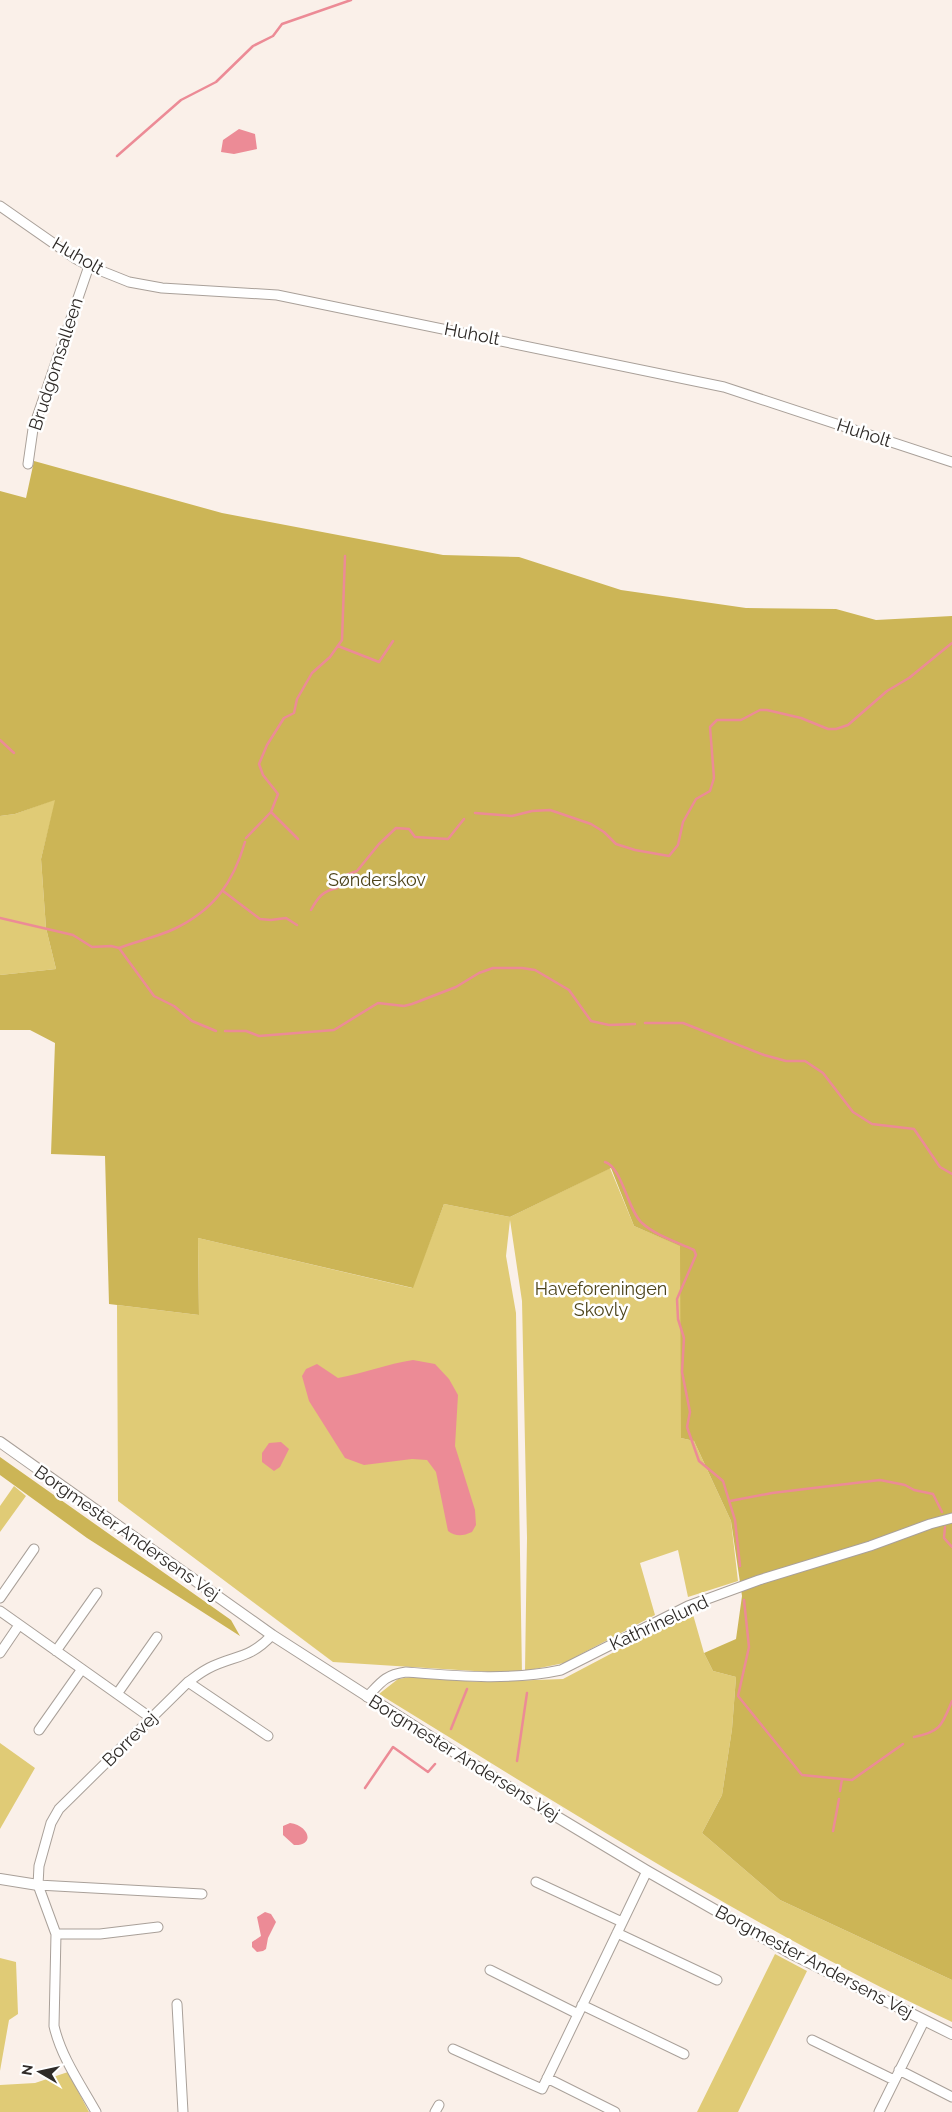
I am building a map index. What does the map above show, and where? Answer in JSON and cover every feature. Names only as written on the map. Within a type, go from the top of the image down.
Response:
[{"type":"street","name":"Huholt","points":[[0,206],[89,266],[130,282],[162,288],[276,295],[724,387],[952,462]]},
{"type":"street","name":"Brudgomsalleen","points":[[28,464],[33,429],[89,266]]},
{"type":"street","name":"Borgmester Andersens Vej","points":[[0,1442],[272,1635],[529,1800],[647,1871],[792,1954],[952,2034]]},
{"type":"street","name":"Kathrinelund","points":[[367,1697],[382,1680],[392,1674],[406,1672],[498,1676],[541,1674],[561,1670],[688,1606],[759,1580],[870,1546],[952,1518]]},
{"type":"street","points":[[0,1598],[34,1550]]},
{"type":"street","points":[[56,1651],[97,1593]]},
{"type":"street","points":[[0,1612],[151,1718]]},
{"type":"street","points":[[0,1653],[19,1625]]},
{"type":"street","name":"Borrevej","points":[[96,2112],[65,2056],[57,2039],[54,2026],[56,1934],[38,1885],[39,1866],[49,1832],[59,1809],[188,1682],[207,1669],[260,1648],[272,1635]]},
{"type":"street","points":[[117,1694],[158,1637]]},
{"type":"street","points":[[39,1730],[82,1669]]},
{"type":"street","points":[[188,1682],[268,1736]]},
{"type":"street","points":[[453,2049],[542,2089],[647,1871]]},
{"type":"street","points":[[0,1880],[38,1885],[202,1894]]},
{"type":"street","points":[[536,1882],[622,1922]]},
{"type":"street","points":[[56,1934],[100,1934],[158,1927]]},
{"type":"street","points":[[617,1933],[717,1980]]},
{"type":"street","points":[[490,1970],[684,2054]]},
{"type":"street","points":[[177,2004],[183,2112]]},
{"type":"street","points":[[879,2112],[924,2021]]},
{"type":"street","points":[[812,2040],[894,2080]]},
{"type":"street","points":[[899,2070],[952,2097]]},
{"type":"street","points":[[547,2078],[615,2112]]},
{"type":"green space","name":"Sønderskov","points":[[34,461],[222,513],[443,555],[519,557],[621,590],[746,608],[836,609],[876,620],[952,616],[952,1980],[780,1900],[702,1833],[722,1795],[732,1729],[736,1677],[713,1671],[704,1653],[736,1639],[742,1596],[731,1521],[694,1441],[681,1438],[680,1246],[634,1226],[611,1168],[510,1217],[444,1204],[413,1288],[198,1238],[199,1315],[109,1304],[105,1156],[51,1154],[55,1043],[30,1030],[0,1030],[0,975],[56,969],[46,928],[41,859],[55,800],[15,814],[0,816],[0,491],[26,498]]},
{"type":"green space","points":[[56,799],[41,859],[46,928],[56,969],[0,975],[0,816],[15,814]]},
{"type":"green space","name":"Haveforeningen Skovly","points":[[610,1168],[634,1226],[681,1246],[681,1438],[694,1441],[731,1521],[738,1581],[688,1597],[678,1550],[640,1563],[655,1615],[564,1663],[525,1671],[527,1538],[522,1301],[510,1220],[506,1256],[516,1313],[522,1674],[333,1662],[118,1501],[117,1305],[199,1315],[198,1238],[412,1288],[444,1204],[510,1217]]},
{"type":"green space","points":[[0,1457],[231,1620],[240,1636],[87,1538],[0,1475]]},
{"type":"green space","points":[[14,1486],[26,1496],[0,1532],[0,1506]]},
{"type":"green space","points":[[692,1611],[704,1653],[713,1671],[736,1677],[732,1729],[722,1795],[702,1833],[780,1900],[952,1980],[952,2022],[878,1986],[805,1947],[661,1866],[379,1694],[398,1679],[411,1677],[480,1682],[563,1679]]},
{"type":"green space","points":[[0,1743],[35,1768],[0,1829]]},
{"type":"green space","points":[[775,1954],[807,1971],[738,2112],[697,2112]]},
{"type":"green space","points":[[0,1958],[16,1962],[18,2014],[9,2020],[0,2071]]},
{"type":"green space","points":[[68,2072],[89,2112],[0,2112],[0,2085],[35,2083]]},
{"type":"shaded area","points":[[239,129],[255,134],[257,149],[234,154],[221,152],[223,140]]},
{"type":"shaded area","points":[[413,1360],[435,1364],[449,1379],[458,1395],[455,1446],[475,1510],[476,1525],[472,1532],[466,1534],[457,1535],[448,1531],[436,1472],[427,1460],[412,1459],[364,1465],[345,1458],[309,1401],[302,1376],[306,1369],[317,1364],[338,1378]]},
{"type":"shaded area","points":[[281,1442],[289,1449],[280,1467],[274,1471],[262,1462],[262,1453],[269,1443]]},
{"type":"shaded area","points":[[290,1823],[297,1825],[306,1832],[307,1839],[305,1842],[294,1845],[283,1835],[283,1826]]},
{"type":"shaded area","points":[[265,1912],[271,1914],[276,1922],[268,1938],[266,1949],[257,1952],[252,1947],[252,1942],[261,1936],[257,1917]]},
{"type":"waterway","points":[[117,156],[181,100],[216,82],[253,46],[273,36],[282,24],[351,0]]},
{"type":"waterway","points":[[246,838],[271,812],[278,794],[263,775],[259,764],[267,745],[284,718],[294,713],[297,699],[312,673],[330,657],[342,640],[345,556]]},
{"type":"waterway","points":[[338,646],[379,662],[393,641]]},
{"type":"waterway","points":[[475,813],[512,816],[532,811],[550,810],[591,824],[604,832],[616,844],[635,850],[669,856],[678,845],[683,822],[696,799],[710,791],[714,778],[710,727],[717,720],[741,720],[760,710],[767,710],[801,718],[828,729],[836,729],[848,725],[887,691],[909,678],[952,643]]},
{"type":"waterway","points":[[0,740],[14,753]]},
{"type":"waterway","points":[[271,812],[298,839]]},
{"type":"waterway","points":[[311,910],[321,895],[337,888],[341,877],[357,871],[379,844],[396,828],[409,829],[415,837],[448,839],[464,819]]},
{"type":"waterway","points":[[119,948],[174,929],[211,904],[228,883],[245,842]]},
{"type":"waterway","points":[[223,891],[260,919],[286,918],[297,925]]},
{"type":"waterway","points":[[0,918],[73,935],[92,947],[111,946],[119,948],[154,996],[174,1006],[192,1021],[216,1031]]},
{"type":"waterway","points":[[225,1031],[246,1031],[259,1036],[334,1030],[378,1003],[404,1006],[412,1004],[456,987],[479,973],[493,968],[535,970],[569,990],[591,1021],[609,1025],[635,1024]]},
{"type":"waterway","points":[[645,1023],[683,1023],[764,1055],[786,1061],[805,1061],[823,1073],[853,1112],[872,1124],[914,1129],[940,1167],[952,1174]]},
{"type":"waterway","points":[[605,1162],[616,1172],[637,1217],[642,1223],[660,1235],[694,1250],[696,1255],[677,1299],[678,1319],[684,1338],[682,1372],[690,1412],[687,1427],[699,1461],[723,1481],[735,1520],[740,1566]]},
{"type":"waterway","points":[[730,1501],[772,1493],[880,1480],[905,1485],[914,1490],[933,1494],[942,1512]]},
{"type":"waterway","points":[[945,1527],[944,1538],[952,1547]]},
{"type":"waterway","points":[[744,1600],[749,1647],[738,1696],[802,1775],[842,1779],[840,1791]]},
{"type":"waterway","points":[[451,1729],[467,1689]]},
{"type":"waterway","points":[[517,1761],[527,1693]]},
{"type":"waterway","points":[[914,1737],[935,1730],[943,1722],[952,1701]]},
{"type":"waterway","points":[[842,1779],[852,1780],[903,1744]]},
{"type":"waterway","points":[[365,1788],[393,1747],[428,1772],[435,1764]]},
{"type":"waterway","points":[[833,1831],[839,1799]]}]
